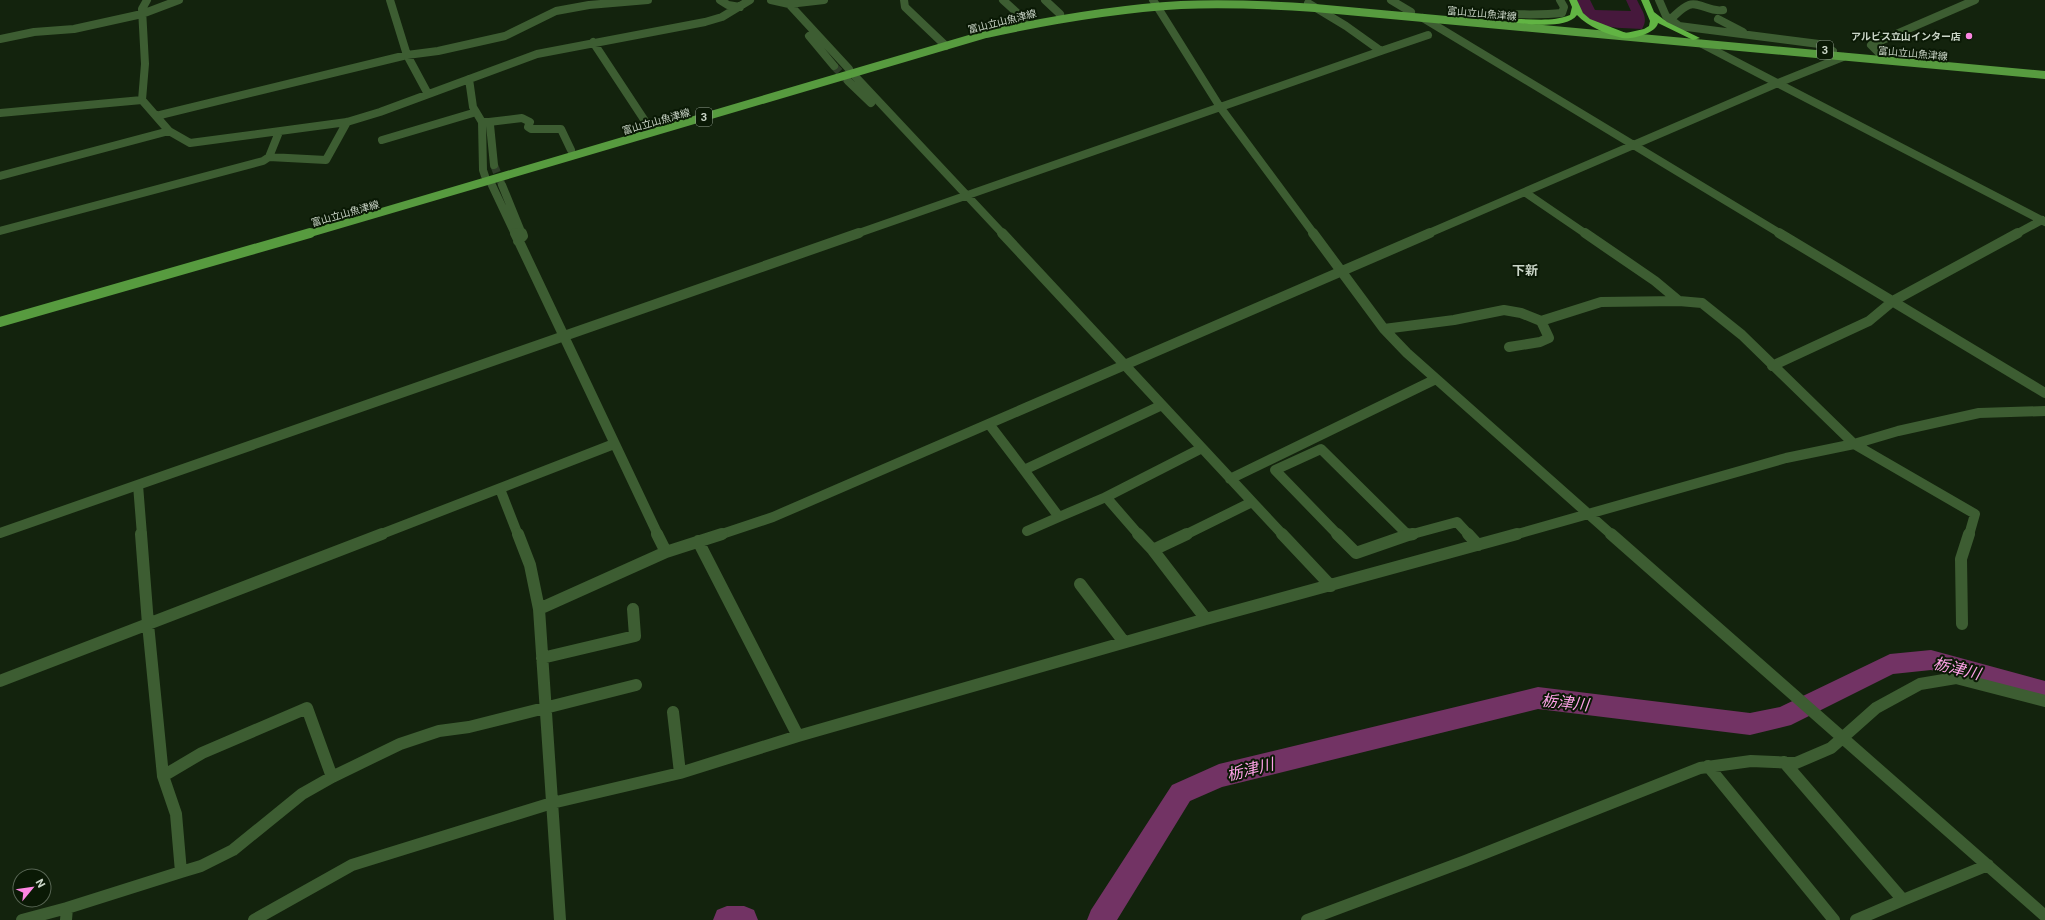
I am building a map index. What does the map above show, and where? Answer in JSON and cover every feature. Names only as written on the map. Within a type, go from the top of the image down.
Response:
[{"type":"highway","points":[[1574,4],[1587,21],[1625,36],[1653,27],[1654,21],[1652,14],[1645,0]]},
{"type":"highway","points":[[1516,21],[1564,20],[1573,16],[1574,4]]},
{"type":"highway","points":[[1652,14],[1664,24],[1699,41]]},
{"type":"main road","name":"富山立山魚津線","points":[[0,322],[1025,20],[1060,14],[1155,3],[1249,0],[1308,3],[1641,32],[1699,41],[1843,57],[2045,75]]},
{"type":"main road","name":"富山立山魚津線","points":[[944,44],[1027,25],[1155,3],[1219,4],[1315,8],[1625,36],[1880,54],[2045,71]]},
{"type":"main road","name":"富山立山魚津線","points":[[0,317],[488,178],[571,150],[649,127],[851,71]]},
{"type":"street","points":[[146,0],[142,9],[145,64],[142,100],[168,131],[182,141],[190,143],[347,122],[537,54],[593,42],[705,22],[740,7],[750,0]]},
{"type":"street","points":[[0,39],[34,32],[74,29],[142,14],[180,0]]},
{"type":"street","points":[[390,0],[407,55],[428,94]]},
{"type":"street","points":[[156,116],[407,55],[438,51],[505,36],[556,11],[589,5],[639,2],[648,0]]},
{"type":"street","points":[[720,0],[728,5],[740,7]]},
{"type":"street","points":[[771,0],[789,4],[824,0]]},
{"type":"street","points":[[904,0],[905,7],[944,44]]},
{"type":"street","points":[[1003,0],[1025,20]]},
{"type":"street","points":[[1045,0],[1060,14]]},
{"type":"street","points":[[1391,0],[1411,12]]},
{"type":"street","points":[[1459,16],[1487,13],[1549,15],[1562,13],[1564,7],[1560,0]]},
{"type":"street","points":[[1659,0],[1660,7],[1668,20],[1679,26],[1694,30],[1819,44],[1833,51]]},
{"type":"street","points":[[1880,54],[1871,45],[1975,0]]},
{"type":"street","points":[[1155,3],[1220,107],[1340,272],[1384,329],[1436,379],[2045,916]]},
{"type":"street","points":[[1308,3],[1340,22],[1381,51]]},
{"type":"street","points":[[789,4],[892,117],[1331,586]]},
{"type":"street","points":[[1668,20],[1690,5],[1695,5],[1712,12],[1723,10]]},
{"type":"street","points":[[1423,18],[2045,393]]},
{"type":"street","points":[[1718,19],[1749,35]]},
{"type":"street","points":[[812,30],[808,35],[834,66]]},
{"type":"street","points":[[0,533],[1428,35]]},
{"type":"street","points":[[1699,41],[1777,84],[2043,221]]},
{"type":"street","points":[[593,42],[649,127]]},
{"type":"street","points":[[539,609],[666,552],[773,517],[1777,84],[1843,57]]},
{"type":"street","points":[[469,79],[473,113],[485,122],[494,165]]},
{"type":"street","points":[[848,81],[884,115],[892,117]]},
{"type":"street","points":[[0,112],[142,100]]},
{"type":"street","points":[[382,140],[473,113]]},
{"type":"street","points":[[485,122],[522,118],[530,122],[528,127],[531,129],[558,128],[561,129],[571,150]]},
{"type":"street","points":[[269,157],[326,160],[347,122]]},
{"type":"street","points":[[485,122],[483,170],[666,552]]},
{"type":"street","points":[[0,176],[168,131]]},
{"type":"street","points":[[0,231],[263,161],[269,157],[279,132]]},
{"type":"street","points":[[502,185],[523,236],[518,241]]},
{"type":"street","points":[[1526,193],[1655,280],[1680,301]]},
{"type":"street","points":[[1772,366],[1869,320],[1893,301],[2043,221]]},
{"type":"street","points":[[1384,329],[1454,320],[1504,310],[1521,313],[1541,321],[1601,302],[1680,301],[1702,303],[1742,335],[1772,366],[1854,444],[1976,514],[1961,559],[1962,624]]},
{"type":"street","points":[[1509,347],[1540,342],[1549,338],[1541,321]]},
{"type":"street","points":[[1230,479],[1436,379]]},
{"type":"street","points":[[1024,470],[1162,405]]},
{"type":"street","points":[[254,920],[352,865],[552,803],[680,773],[798,736],[1206,618],[1331,586],[1786,458],[1854,444],[1898,431],[1979,413],[2045,411]]},
{"type":"street","points":[[989,424],[1059,517]]},
{"type":"street","points":[[0,682],[614,444]]},
{"type":"street","points":[[1027,532],[1106,497],[1202,448]]},
{"type":"street","points":[[1408,535],[1321,449],[1275,470],[1356,553],[1408,535],[1457,522],[1478,545]]},
{"type":"street","points":[[138,485],[148,624],[163,776],[176,814],[181,872]]},
{"type":"street","points":[[500,489],[530,565],[539,609],[560,920]]},
{"type":"street","points":[[1106,497],[1152,550],[1206,618]]},
{"type":"street","points":[[1152,550],[1252,502]]},
{"type":"street","points":[[698,541],[798,736]]},
{"type":"street","points":[[1080,584],[1124,642]]},
{"type":"street","points":[[542,658],[635,636],[633,609]]},
{"type":"street","points":[[1307,920],[1465,861],[1700,768],[1751,760],[1796,763],[1831,748],[1837,734],[1876,708],[1920,684],[1956,678],[2045,702]]},
{"type":"street","points":[[22,920],[66,914],[201,866],[233,850],[302,794],[332,776],[400,744],[439,731],[468,727],[636,685]]},
{"type":"street","points":[[163,776],[202,753],[307,708],[332,776]]},
{"type":"street","points":[[673,712],[680,773]]},
{"type":"street","points":[[1784,762],[1904,900]]},
{"type":"street","points":[[1708,766],[1834,920]]},
{"type":"street","points":[[1856,920],[1988,865]]},
{"type":"shaded area","points":[[1577,0],[1590,0],[1595,10],[1631,11],[1626,0],[1637,0],[1644,14],[1644,25],[1642,29],[1622,28],[1594,22],[1581,10]]},
{"type":"waterway","name":"栃津川","points":[[1101,920],[1181,793],[1219,776],[1538,698],[1750,724],[1783,717],[1890,664],[1931,660],[2045,692]]},
{"type":"waterway","name":"栃津川","points":[[727,920],[744,920]]},
{"type":"tunnel","points":[[834,66],[848,81]]},
{"type":"tunnel","points":[[494,165],[502,185]]},
{"type":"place","name":"アルビス立山インター店","points":[[1969,36]]},
{"type":"district","name":"下新","points":[[1525,270]]}]
